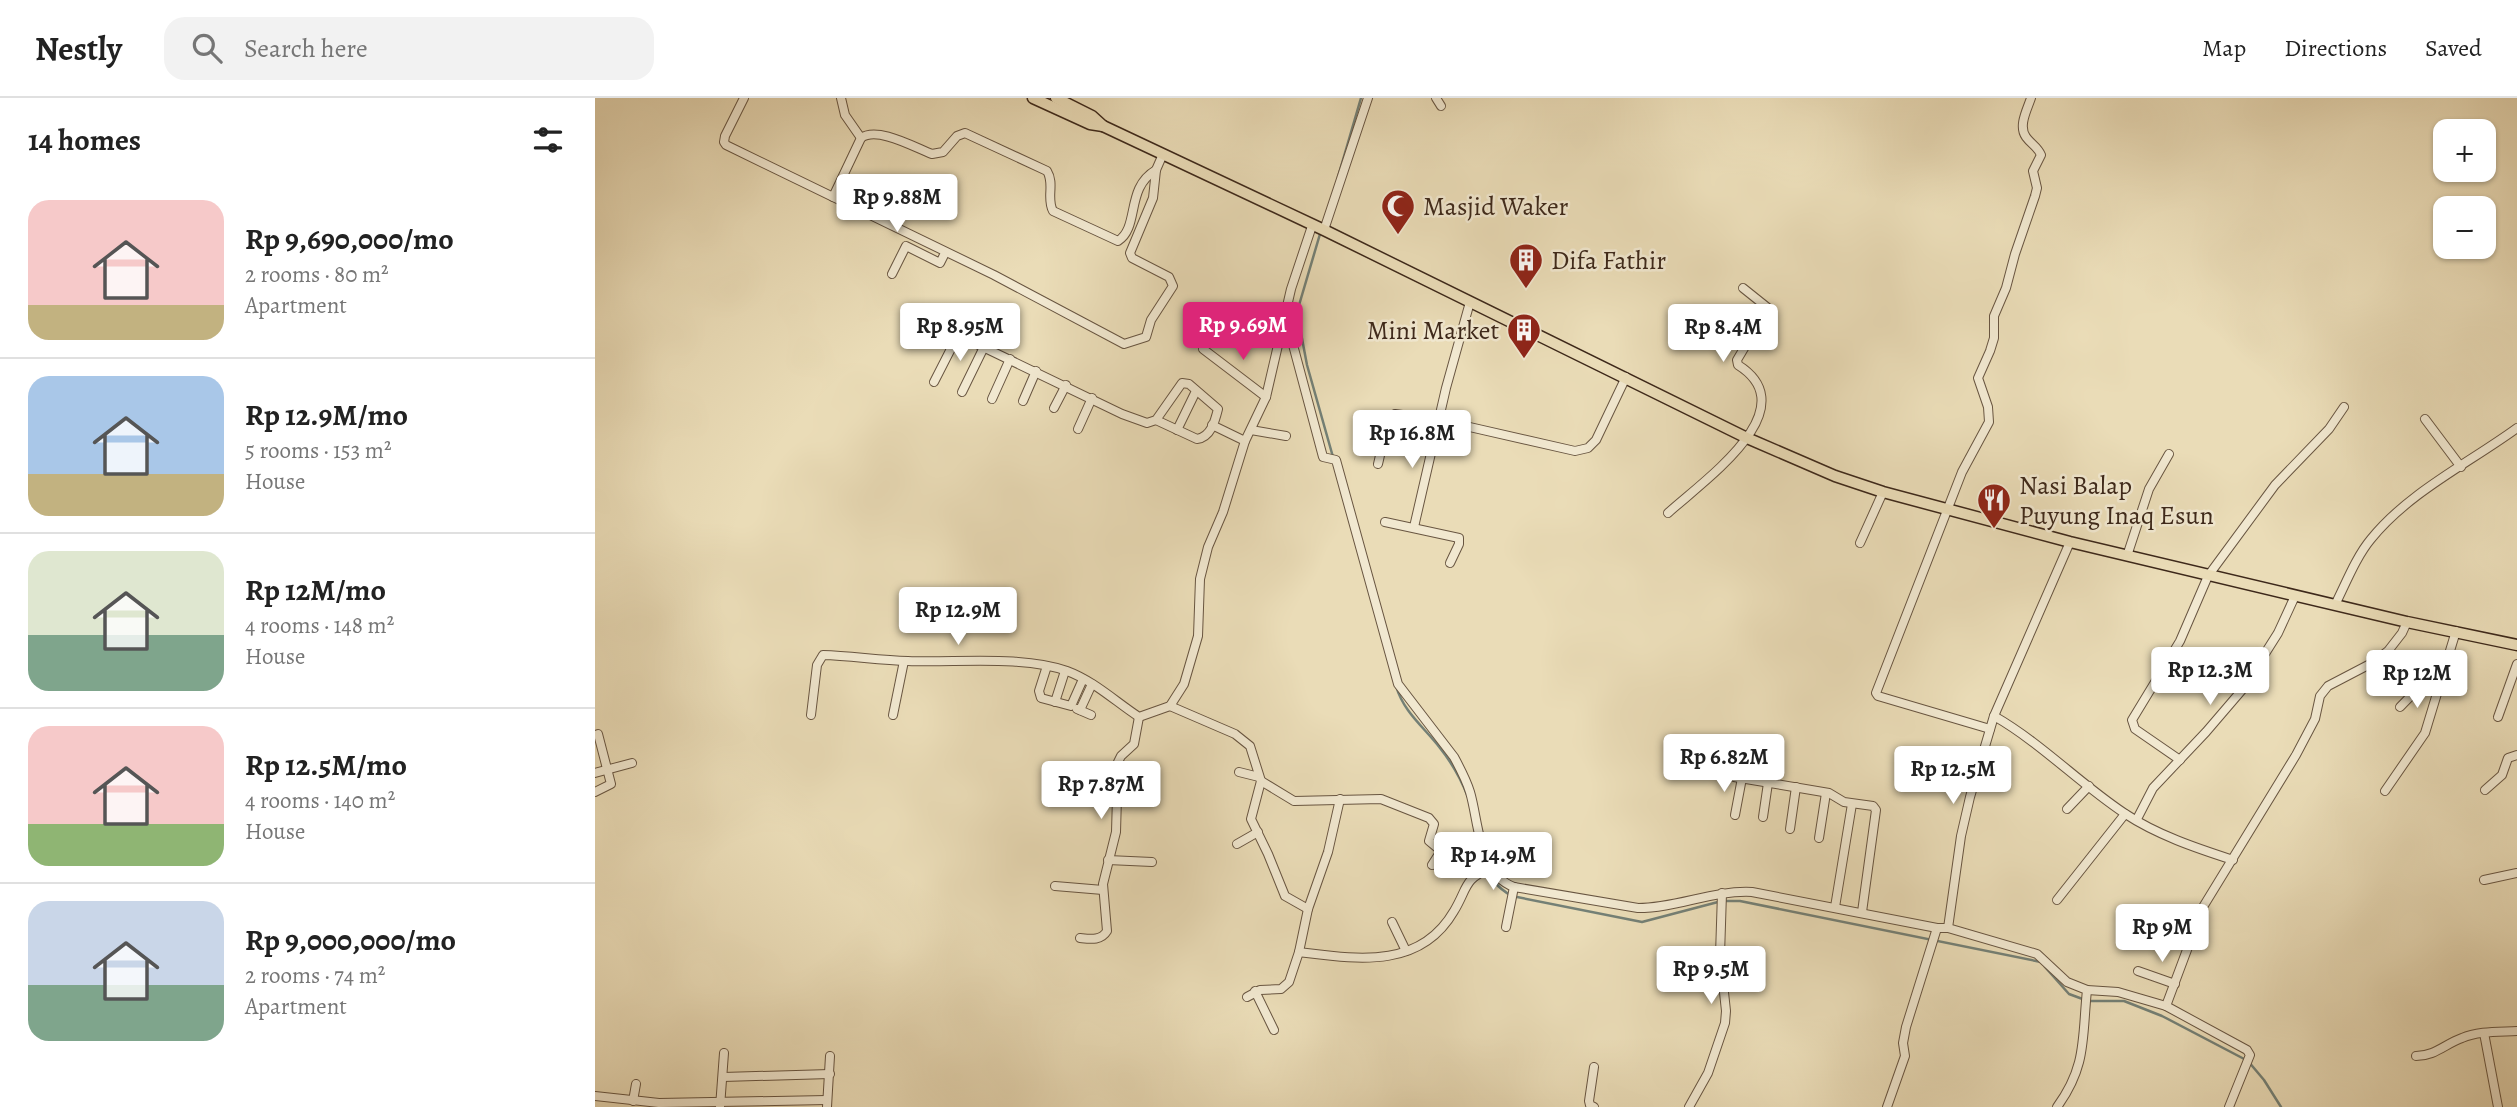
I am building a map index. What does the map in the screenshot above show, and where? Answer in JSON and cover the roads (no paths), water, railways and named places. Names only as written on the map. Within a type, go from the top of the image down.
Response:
[{"type":"main road","points":[[1033,98],[1163,154],[1747,438],[1835,476],[1947,510],[2070,542],[2407,622],[2517,645]]},
{"type":"main road","points":[[1056,98],[1092,116],[1103,126]]},
{"type":"street","points":[[744,98],[725,136],[725,144],[1016,286],[1121,343],[1146,337],[1151,320],[1173,286],[1169,277],[1130,255],[1155,191],[1156,170],[1163,154]]},
{"type":"street","points":[[841,98],[845,115],[862,138]]},
{"type":"street","points":[[1139,717],[1170,706],[1184,684],[1198,636],[1199,588],[1203,564],[1245,441],[1266,397],[1291,289],[1318,228],[1368,98]]},
{"type":"street","points":[[1990,729],[1876,694],[1962,472],[1989,422],[1988,407],[1978,378],[1990,351],[1994,338],[1994,316],[2006,288],[2037,188],[2033,173],[2041,153],[2026,136],[2023,126],[2031,98]]},
{"type":"street","points":[[832,197],[862,138],[870,133],[938,154],[965,132],[1047,171],[1051,178],[1049,202],[1053,211],[1116,241],[1128,231],[1133,203],[1143,181],[1156,170]]},
{"type":"street","points":[[892,274],[906,246],[940,263],[945,253]]},
{"type":"street","points":[[1668,513],[1747,438],[1761,413],[1761,388],[1752,374],[1738,365],[1737,360],[1767,308],[1743,288]]},
{"type":"street","points":[[1414,527],[1470,302]]},
{"type":"street","points":[[1285,316],[1322,455],[1330,458],[1349,506],[1398,684],[1409,702],[1454,757],[1470,791],[1488,869],[1512,893],[1654,908],[1722,899],[1731,891],[1752,892],[1936,929],[1948,928],[2037,954],[2067,982],[2087,991],[2118,992],[2166,1006],[2243,1048],[2248,1059],[2229,1107]]},
{"type":"street","points":[[919,317],[1140,421],[1149,423],[1156,420],[1180,384],[1186,383],[1218,408],[1206,437],[1200,439],[1156,420]]},
{"type":"street","points":[[934,382],[957,335]]},
{"type":"street","points":[[961,391],[984,347]]},
{"type":"street","points":[[1203,349],[1266,397]]},
{"type":"street","points":[[992,399],[1010,359]]},
{"type":"street","points":[[1023,401],[1035,370]]},
{"type":"street","points":[[1378,464],[1392,416],[1401,415],[1439,420],[1561,448],[1584,450],[1596,440],[1626,377]]},
{"type":"street","points":[[1054,408],[1066,385]]},
{"type":"street","points":[[1177,430],[1196,391]]},
{"type":"street","points":[[1078,429],[1092,398]]},
{"type":"street","points":[[2180,760],[2136,729],[2132,722],[2180,640],[2208,576],[2275,485],[2329,429],[2344,407]]},
{"type":"street","points":[[2425,419],[2461,467]]},
{"type":"street","points":[[1212,425],[1245,441]]},
{"type":"street","points":[[2335,605],[2369,540],[2388,520],[2419,495],[2517,428]]},
{"type":"street","points":[[1251,430],[1286,436]]},
{"type":"street","points":[[2127,556],[2149,489],[2169,454]]},
{"type":"street","points":[[1860,543],[1884,492]]},
{"type":"street","points":[[1385,522],[1459,538],[1450,563]]},
{"type":"street","points":[[1948,928],[1961,836],[1994,716],[2070,542]]},
{"type":"street","points":[[2137,819],[2153,788],[2242,690],[2278,633],[2295,596]]},
{"type":"street","points":[[2166,1006],[2203,907],[2296,755],[2315,719],[2320,696],[2340,678],[2374,662],[2388,651],[2407,622]]},
{"type":"street","points":[[2385,792],[2425,733],[2456,631]]},
{"type":"street","points":[[811,715],[817,665],[821,656],[1047,666],[1083,679],[1139,717]]},
{"type":"street","points":[[2400,707],[2447,659]]},
{"type":"street","points":[[893,715],[904,661]]},
{"type":"street","points":[[2498,717],[2517,664]]},
{"type":"street","points":[[1047,666],[1039,695],[1091,715]]},
{"type":"street","points":[[1055,702],[1065,671]]},
{"type":"street","points":[[1071,706],[1083,679]]},
{"type":"street","points":[[1080,710],[1092,684]]},
{"type":"street","points":[[1170,706],[1241,738],[1252,750],[1260,779],[1258,799],[1251,816],[1285,896],[1308,909]]},
{"type":"street","points":[[1994,716],[2016,728],[2125,814],[2171,838],[2233,860]]},
{"type":"street","points":[[1080,938],[1097,938],[1106,934],[1103,890],[1116,832],[1119,759],[1134,744],[1139,717]]},
{"type":"street","points":[[595,792],[610,786],[606,769],[599,758],[598,734]]},
{"type":"street","points":[[2485,790],[2502,775],[2508,758],[2517,755]]},
{"type":"street","points":[[595,773],[632,763]]},
{"type":"street","points":[[1238,772],[1260,779],[1294,801],[1381,799],[1432,820],[1434,825],[1429,841],[1441,851],[1432,865]]},
{"type":"street","points":[[1735,816],[1738,777],[1833,794],[1841,801],[1873,806],[1876,810],[1862,912]]},
{"type":"street","points":[[1763,817],[1767,783]]},
{"type":"street","points":[[2067,809],[2089,786]]},
{"type":"street","points":[[1790,829],[1796,787]]},
{"type":"street","points":[[1819,838],[1826,793]]},
{"type":"street","points":[[1247,997],[1255,991],[1284,988],[1289,982],[1299,952],[1308,909],[1328,852],[1340,799]]},
{"type":"street","points":[[1835,907],[1851,804]]},
{"type":"street","points":[[2057,900],[2125,814]]},
{"type":"street","points":[[1237,844],[1258,832]]},
{"type":"street","points":[[1108,860],[1152,862]]},
{"type":"street","points":[[1299,952],[1381,959],[1406,951],[1435,936],[1454,912],[1471,877],[1488,869]]},
{"type":"street","points":[[2484,880],[2517,873]]},
{"type":"street","points":[[1055,886],[1103,890]]},
{"type":"street","points":[[1506,927],[1512,893]]},
{"type":"street","points":[[1689,1107],[1708,1073],[1725,1023],[1720,955],[1722,899]]},
{"type":"street","points":[[1392,922],[1406,951]]},
{"type":"street","points":[[1887,1107],[1905,1056],[1903,1043],[1906,1027],[1936,929]]},
{"type":"street","points":[[2139,971],[2175,984]]},
{"type":"street","points":[[1255,991],[1274,1030]]},
{"type":"street","points":[[2057,1107],[2080,1064],[2087,991]]},
{"type":"street","points":[[2416,1056],[2430,1056],[2459,1038],[2517,1031]]},
{"type":"street","points":[[2484,1033],[2498,1107]]},
{"type":"street","points":[[720,1105],[724,1053]]},
{"type":"street","points":[[595,1096],[633,1101],[720,1105],[827,1103],[831,1056]]},
{"type":"street","points":[[1594,1067],[1589,1101],[1594,1107]]},
{"type":"street","points":[[723,1077],[830,1074]]},
{"type":"street","points":[[633,1101],[636,1084]]},
{"type":"waterway","points":[[1338,177],[1361,98]]},
{"type":"waterway","points":[[1320,234],[1297,312],[1307,365],[1333,457]]},
{"type":"waterway","points":[[1396,686],[1409,712],[1452,765],[1468,797]]},
{"type":"waterway","points":[[1483,860],[1494,881],[1512,896],[1642,922],[1718,902]]},
{"type":"waterway","points":[[1725,901],[1740,901],[2041,962]]},
{"type":"waterway","points":[[2045,967],[2069,994],[2088,1001],[2124,1001],[2162,1016],[2248,1061],[2281,1107]]},
{"type":"place","name":"Masjid Waker","points":[[1398,236]]},
{"type":"place","name":"Difa Fathir","points":[[1526,290]]},
{"type":"place","name":"Mini Market","points":[[1524,360]]},
{"type":"place","name":"Nasi Balap Puyung Inaq Esun","points":[[1994,530]]}]
